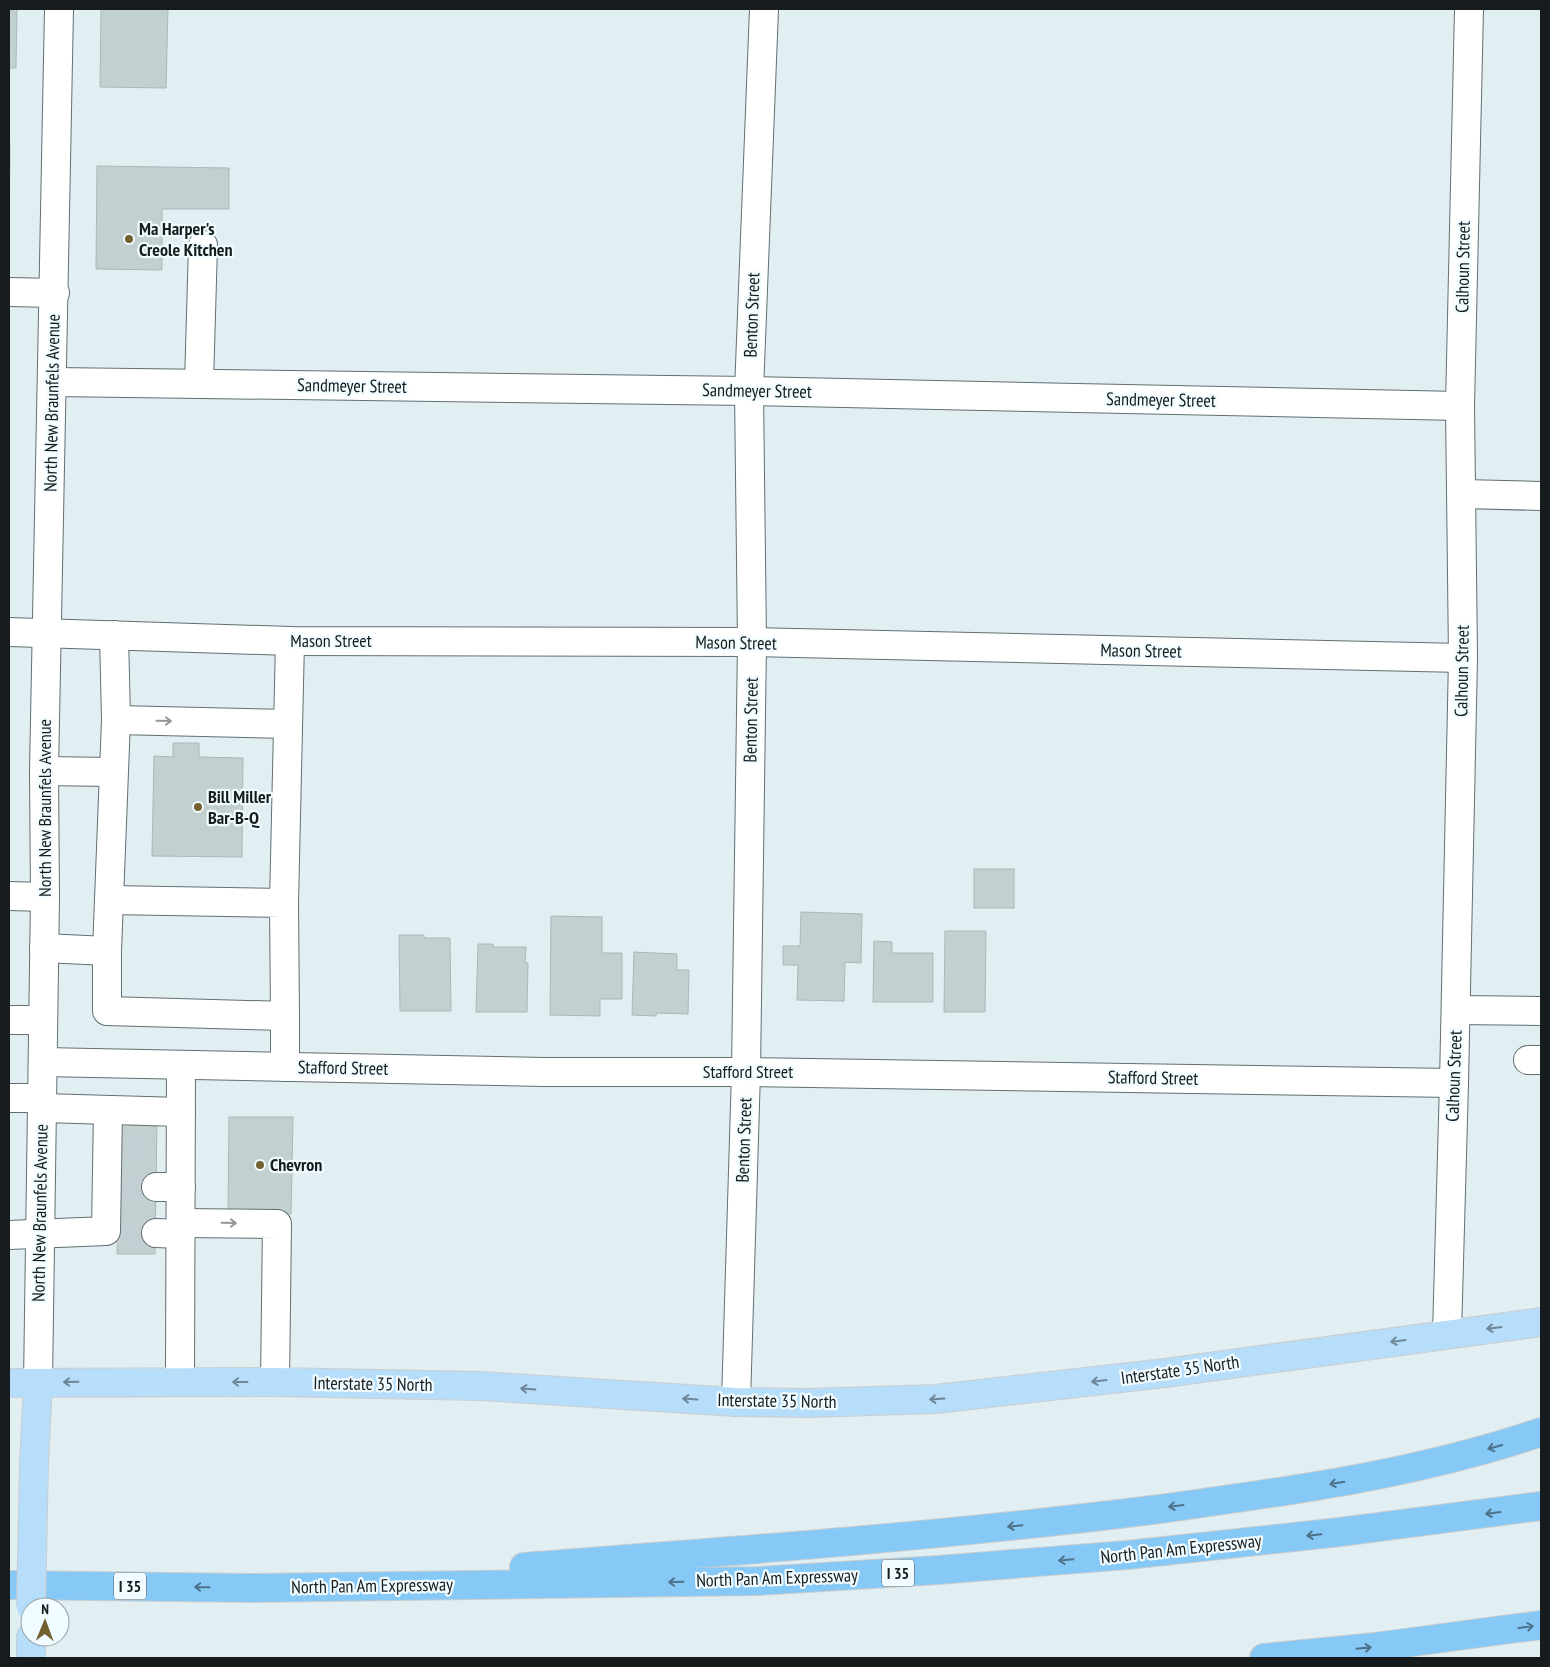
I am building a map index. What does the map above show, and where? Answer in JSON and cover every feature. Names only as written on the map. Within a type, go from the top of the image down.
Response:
[{"type":"highway","points":[[251,1588],[678,1556],[1058,1522],[1212,1502],[1406,1470],[1478,1452],[1541,1432]]},
{"type":"highway","name":"North Pan Am Expressway","points":[[9,1585],[251,1588],[759,1581],[938,1570],[1136,1554],[1340,1532],[1541,1506]]},
{"type":"highway","points":[[1264,1658],[1375,1647],[1541,1625]]},
{"type":"main road","name":"Interstate 35 North","points":[[9,1383],[104,1381],[275,1382],[481,1386],[736,1402],[808,1403],[945,1398],[1145,1375],[1541,1322]]},
{"type":"main road","name":"North New Braunfels Avenue","points":[[32,1597],[34,1462],[38,1383]]},
{"type":"street","name":"North New Braunfels Avenue","points":[[38,1383],[45,897],[44,771],[60,9]]},
{"type":"street","name":"Benton Street","points":[[736,1402],[746,1072],[752,642],[748,391],[764,9]]},
{"type":"street","name":"Calhoun Street","points":[[1447,1334],[1463,658],[1460,406],[1469,9]]},
{"type":"street","points":[[198,384],[203,245]]},
{"type":"street","points":[[9,292],[54,293]]},
{"type":"street","name":"Sandmeyer Street","points":[[53,382],[748,391],[1460,406]]},
{"type":"street","points":[[1462,494],[1541,496]]},
{"type":"street","name":"Mason Street","points":[[9,632],[290,641],[752,642],[1463,658]]},
{"type":"street","points":[[114,635],[116,720],[107,951],[107,1010],[285,1016]]},
{"type":"street","points":[[285,1067],[284,903],[290,641]]},
{"type":"street","points":[[116,720],[288,724]]},
{"type":"street","points":[[44,771],[113,772]]},
{"type":"street","points":[[9,896],[45,897]]},
{"type":"street","points":[[109,900],[284,903]]},
{"type":"street","points":[[44,948],[107,951]]},
{"type":"street","points":[[1456,1010],[1541,1011]]},
{"type":"street","points":[[9,1020],[43,1020]]},
{"type":"street","name":"Stafford Street","points":[[42,1062],[545,1072],[746,1072],[1454,1083]]},
{"type":"street","points":[[180,1382],[168,1187],[169,1146],[181,1112],[181,1065]]},
{"type":"street","points":[[9,1098],[108,1110],[181,1112]]},
{"type":"street","points":[[9,1235],[112,1232],[113,1145],[108,1110]]},
{"type":"street","points":[[172,1230],[277,1224],[275,1382]]},
{"type":"building","points":[[9,9],[17,9],[16,68],[9,68]]},
{"type":"building","points":[[101,9],[168,9],[166,88],[100,87]]},
{"type":"building","points":[[9,143],[10,143],[9,248]]},
{"type":"building","name":"Ma Harper's Creole Kitchen","points":[[97,166],[229,168],[229,209],[162,209],[162,270],[96,269]]},
{"type":"building","name":"Bill Miller Bar-B-Q","points":[[173,743],[199,743],[199,757],[243,758],[242,857],[152,856],[154,756],[173,757]]},
{"type":"building","points":[[974,869],[1014,869],[1014,908],[974,908]]},
{"type":"building","points":[[801,912],[862,914],[861,963],[845,962],[844,1001],[797,1000],[798,965],[783,965],[783,946],[800,946]]},
{"type":"building","points":[[551,916],[602,917],[602,953],[622,953],[622,999],[600,999],[600,1016],[550,1015]]},
{"type":"building","points":[[945,931],[986,931],[985,1012],[944,1012]]},
{"type":"building","points":[[399,935],[424,935],[424,938],[450,938],[451,1011],[400,1011]]},
{"type":"building","points":[[874,941],[892,942],[892,953],[933,953],[933,1002],[873,1002]]},
{"type":"building","points":[[478,944],[493,944],[493,947],[526,947],[525,963],[528,963],[527,1012],[476,1012]]},
{"type":"building","points":[[634,952],[677,954],[677,970],[689,970],[688,1014],[656,1013],[656,1016],[632,1015]]},
{"type":"building","points":[[119,1117],[157,1117],[155,1254],[117,1254]]},
{"type":"building","name":"Chevron","points":[[229,1117],[293,1117],[291,1214],[228,1213]]},
{"type":"tunnel","points":[[119,1145],[157,1145]]},
{"type":"tunnel","points":[[118,1186],[156,1187]]},
{"type":"tunnel","points":[[118,1232],[156,1233]]},
{"type":"place","name":"Ma Harper's Creole Kitchen","points":[[129,239]]},
{"type":"place","name":"Bill Miller Bar-B-Q","points":[[198,807]]},
{"type":"place","name":"Chevron","points":[[260,1165]]}]
